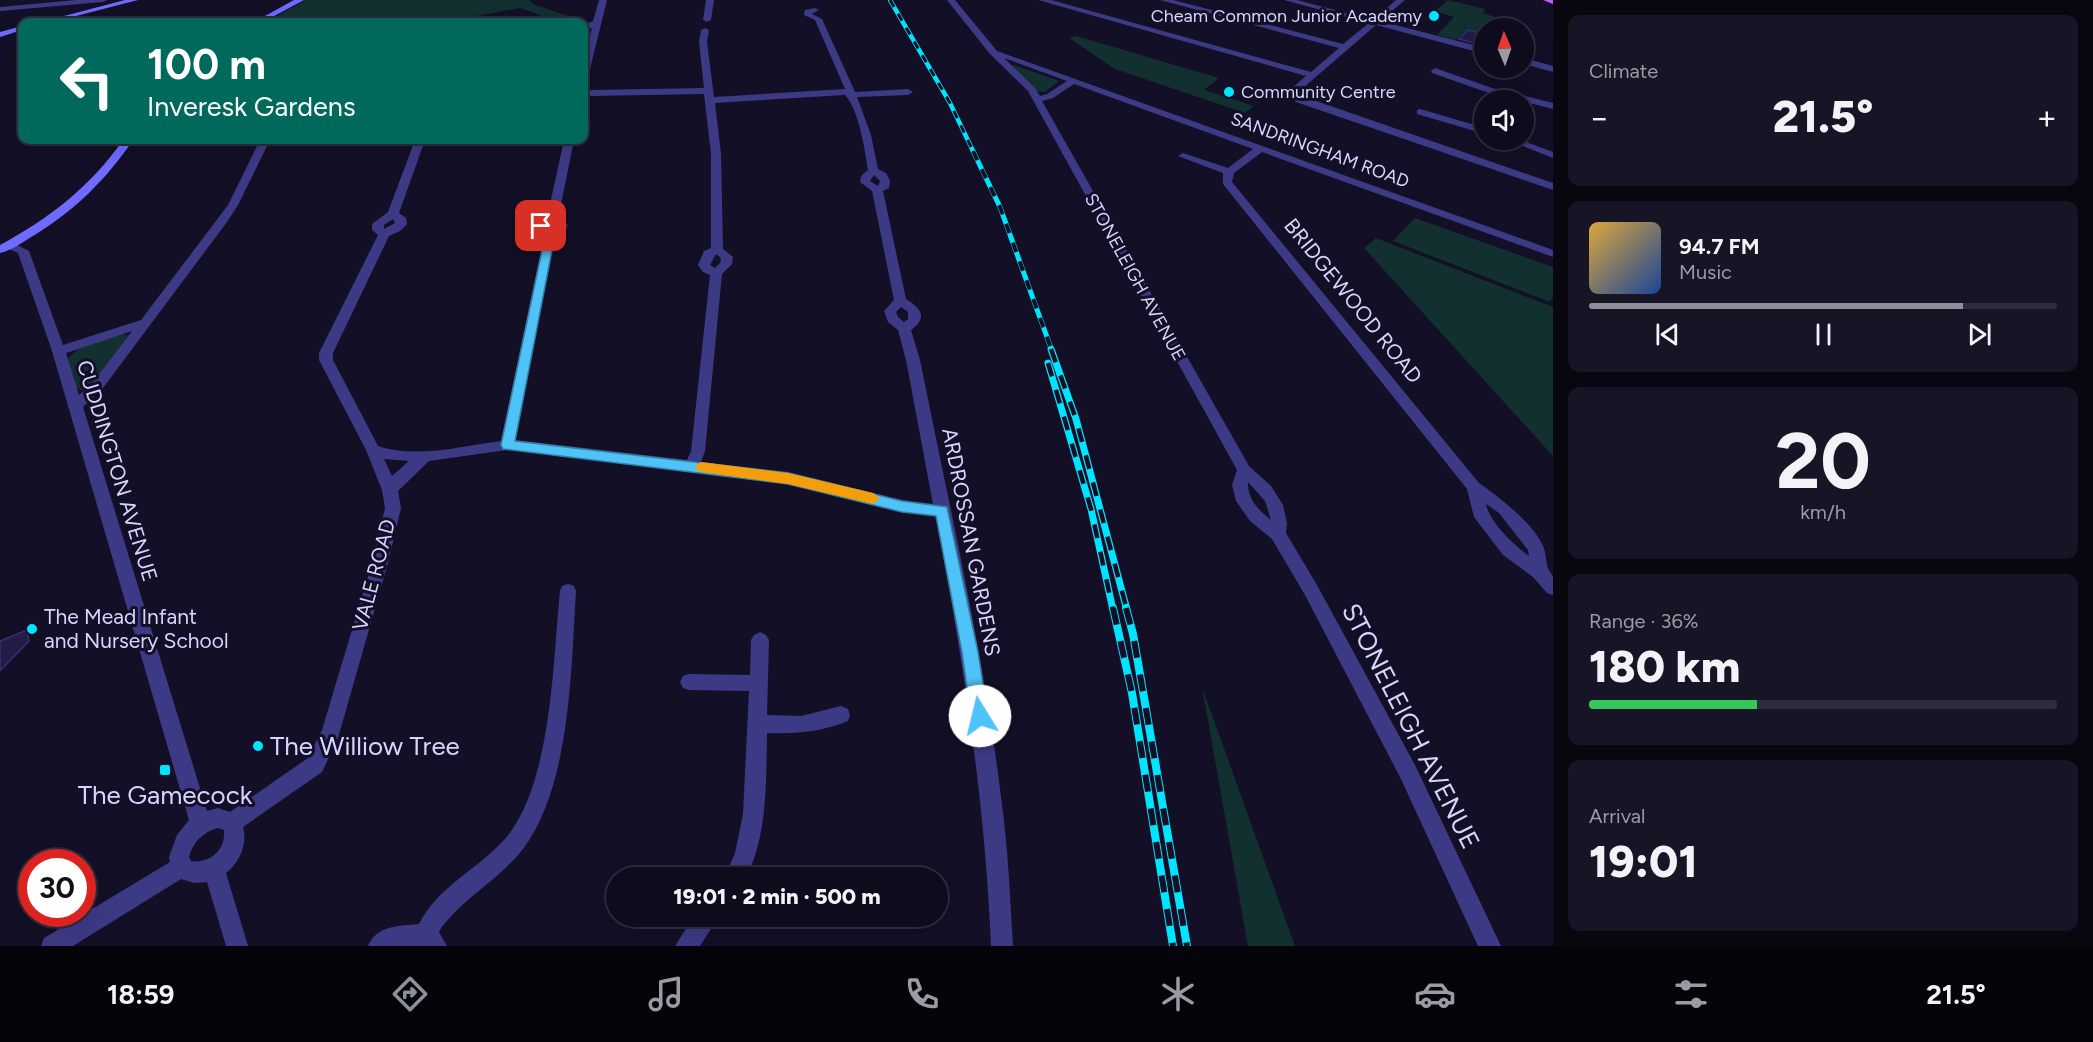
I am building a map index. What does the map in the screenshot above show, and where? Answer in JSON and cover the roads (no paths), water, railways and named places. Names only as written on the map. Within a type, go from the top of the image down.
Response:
[{"type":"main road","points":[[1547,0],[1553,2]]},
{"type":"street","points":[[0,9],[103,0]]},
{"type":"street","points":[[61,18],[131,0]]},
{"type":"street","points":[[266,18],[300,0]]},
{"type":"street","points":[[588,60],[603,0]]},
{"type":"street","points":[[692,466],[698,451],[702,419],[716,273],[726,264],[727,257],[717,250],[716,154],[703,42],[705,30],[714,25],[707,20],[710,0]]},
{"type":"street","name":"ARDROSSAN GARDENS","points":[[812,0],[815,10],[808,12],[808,15],[818,19],[865,132],[873,171],[866,176],[865,182],[869,187],[877,190],[900,301],[890,312],[892,319],[904,328],[913,360],[970,652],[986,759],[1000,881],[1002,946]]},
{"type":"street","name":"STONELEIGH AVENUE","points":[[951,0],[993,52],[1027,84],[1038,99],[1083,185],[1244,470],[1263,484],[1274,501],[1281,518],[1278,534]]},
{"type":"street","points":[[1042,0],[1313,75]]},
{"type":"street","points":[[1164,0],[1347,48]]},
{"type":"street","points":[[1287,0],[1474,48]]},
{"type":"street","points":[[1401,0],[1347,48],[1290,93],[1292,98],[1553,187]]},
{"type":"street","points":[[588,26],[597,22]]},
{"type":"street","points":[[0,35],[18,29]]},
{"type":"street","points":[[588,34],[594,34]]},
{"type":"street","name":"SANDRINGHAM ROAD","points":[[993,52],[1553,254]]},
{"type":"street","points":[[1534,64],[1553,69]]},
{"type":"street","points":[[1435,71],[1483,90],[1553,106]]},
{"type":"street","points":[[1038,99],[1050,96],[1074,80]]},
{"type":"street","points":[[588,93],[710,95],[848,91],[908,92]]},
{"type":"street","points":[[1420,112],[1474,128]]},
{"type":"street","points":[[4,248],[77,202],[103,176],[125,144]]},
{"type":"street","points":[[75,406],[98,385],[233,205],[264,144]]},
{"type":"street","name":"VALE ROAD","points":[[232,823],[315,765],[323,751],[331,732],[380,563],[393,508],[390,490],[373,450],[326,360],[326,353],[384,234],[401,224],[400,218],[393,214],[419,144]]},
{"type":"street","points":[[507,445],[549,240],[560,231],[562,225],[552,220],[568,144]]},
{"type":"street","points":[[1183,156],[1204,167],[1229,172],[1261,148]]},
{"type":"street","points":[[1548,150],[1553,155]]},
{"type":"street","name":"BRIDGEWOOD ROAD","points":[[1229,172],[1227,182],[1474,487],[1480,513],[1509,550],[1539,572],[1553,588]]},
{"type":"street","name":"CUDDINGTON AVENUE","points":[[4,248],[23,250],[59,351],[200,823]]},
{"type":"street","points":[[59,351],[144,323]]},
{"type":"street","points":[[373,450],[388,455],[425,456],[507,445],[788,478],[902,506],[942,511]]},
{"type":"street","points":[[390,490],[398,479],[425,456]]},
{"type":"street","name":"STONELEIGH AVENUE","points":[[1244,470],[1240,485],[1244,501],[1256,517],[1278,534],[1376,708],[1490,946]]},
{"type":"street","points":[[379,946],[387,939],[431,940],[434,916],[492,866],[518,838],[538,797],[547,769],[568,591]]},
{"type":"street","points":[[740,867],[750,839],[759,724],[759,640]]},
{"type":"street","points":[[689,682],[758,683]]},
{"type":"street","points":[[759,724],[801,725],[841,715]]},
{"type":"street","points":[[218,818],[232,823],[236,837],[229,854],[214,868],[198,874],[190,873],[181,867],[178,857],[185,838],[200,823],[218,818]]},
{"type":"street","points":[[52,946],[181,867]]},
{"type":"street","points":[[214,868],[237,946]]},
{"type":"street","points":[[686,946],[700,927]]},
{"type":"railway","points":[[890,0],[950,103],[974,153]]},
{"type":"railway","points":[[973,151],[1000,207],[1052,351]]},
{"type":"railway","points":[[1051,349],[1076,419],[1127,610]]},
{"type":"railway","points":[[1048,363],[1091,509],[1113,610]]},
{"type":"railway","points":[[1113,608],[1132,693],[1173,946]]},
{"type":"railway","points":[[1126,608],[1133,634],[1187,946]]},
{"type":"place","name":"Cheam Common Junior Academy","points":[[1434,16]]},
{"type":"place","name":"Community Centre","points":[[1229,92]]},
{"type":"place","name":"The Mead Infant and Nursery School","points":[[32,629]]},
{"type":"place","name":"The Williow Tree","points":[[258,746]]},
{"type":"place","name":"The Gamecock","points":[[165,770]]}]
